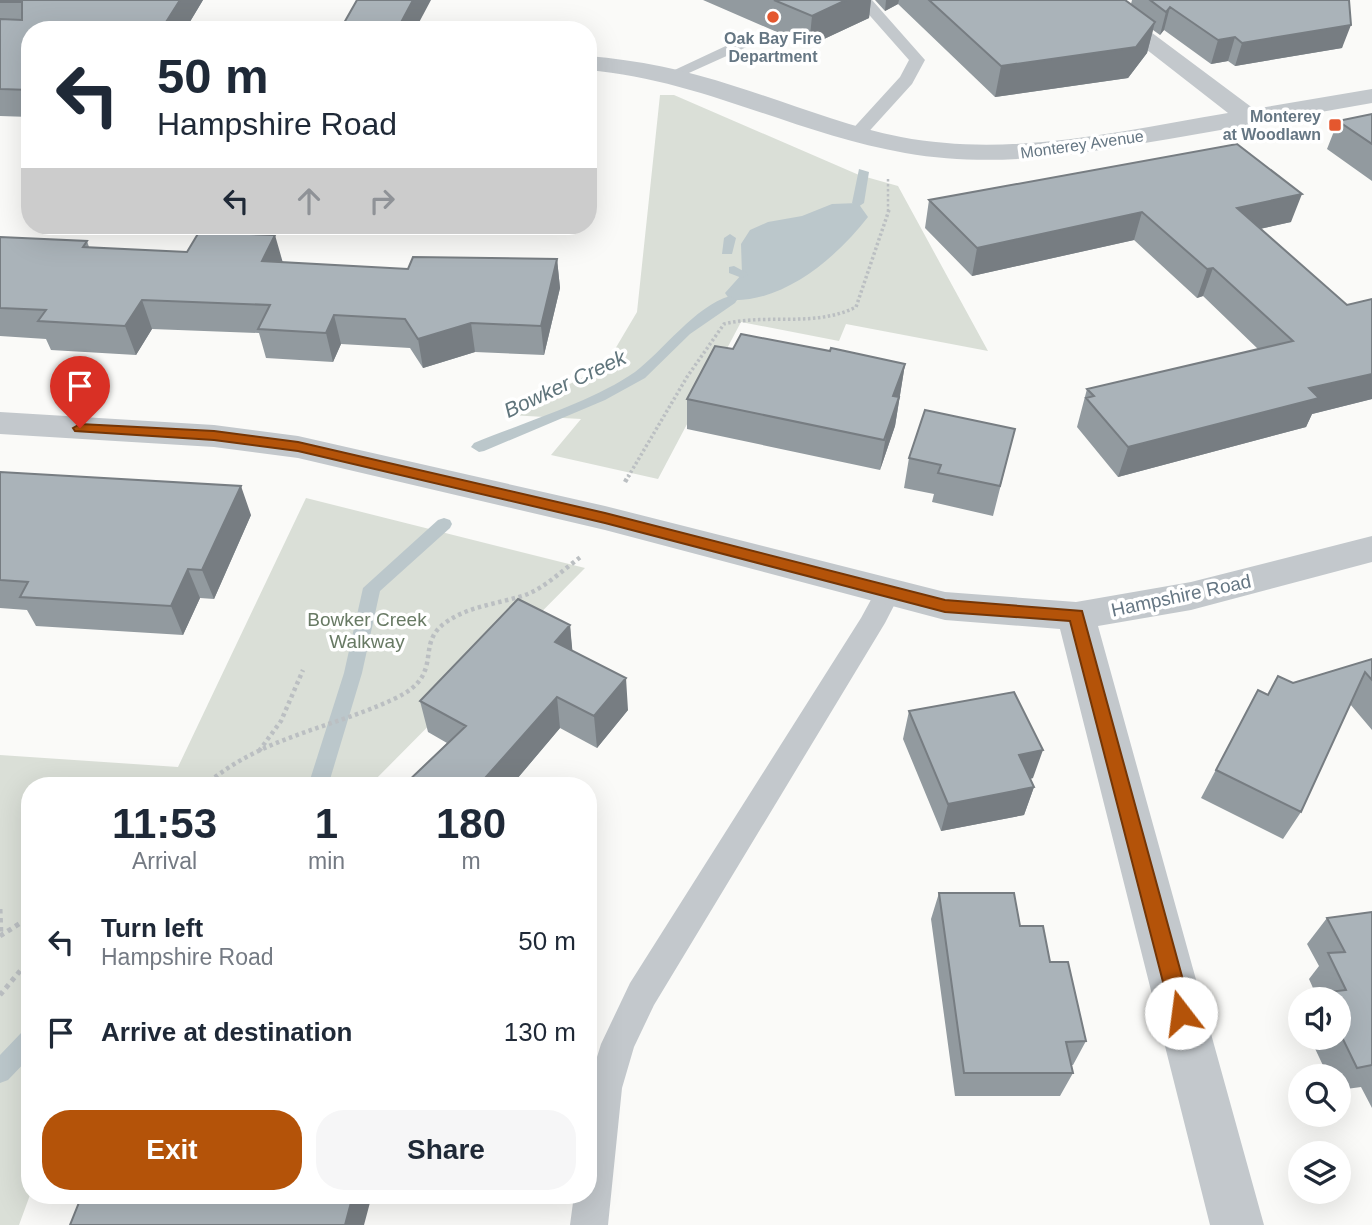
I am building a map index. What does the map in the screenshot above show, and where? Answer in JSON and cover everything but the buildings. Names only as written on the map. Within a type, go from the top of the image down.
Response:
[{"type":"street","points":[[1094,0],[1251,118]]},
{"type":"street","name":"Monterey Avenue","points":[[597,64],[674,74],[857,134],[937,151],[1017,154],[1051,151],[1372,96]]},
{"type":"street","name":"Hampshire Road","points":[[0,424],[214,436],[298,447],[605,518],[945,606],[1076,615],[1191,596],[1372,549]]},
{"type":"street","points":[[1076,615],[1237,1225]]},
{"type":"lane","points":[[857,134],[868,117],[912,74],[916,60],[864,0]]},
{"type":"lane","points":[[674,74],[745,42]]},
{"type":"lane","points":[[597,1156],[605,1088],[618,1044],[642,994],[872,623],[888,592]]},
{"type":"lane","points":[[589,1225],[591,1204]]},
{"type":"path","points":[[214,777],[292,734],[396,698],[418,685],[429,667],[427,649],[443,624],[478,607],[528,594],[579,560],[687,377],[724,324],[760,318],[789,322],[814,319],[845,314],[856,307],[889,209],[888,176],[900,145]]},
{"type":"path","points":[[259,752],[281,721],[303,670]]},
{"type":"path","points":[[0,909],[0,936]]},
{"type":"path","points":[[0,936],[21,923]]},
{"type":"path","points":[[0,995],[21,970]]},
{"type":"green space","points":[[660,95],[674,95],[859,175],[898,186],[988,351],[846,324],[839,341],[741,322],[658,479],[551,455],[581,419],[509,415],[605,366],[637,312]]},
{"type":"green space","name":"Bowker Creek Walkway","points":[[306,498],[585,568],[378,777],[21,777],[21,1204],[27,1204],[19,1225],[0,1225],[0,755],[178,767]]},
{"type":"shaded area","points":[[858,203],[868,217],[841,247],[808,275],[770,294],[730,300],[725,293],[742,274],[741,244],[750,230],[768,222],[802,216],[832,204]]},
{"type":"waterway","name":"Bowker Creek","points":[[858,203],[863,172]]},
{"type":"waterway","points":[[727,251],[730,238]]},
{"type":"waterway","points":[[734,270],[742,274]]},
{"type":"waterway","name":"Bowker Creek","points":[[479,447],[600,397],[640,375],[685,331],[730,300]]},
{"type":"waterway","name":"Bowker Creek","points":[[321,777],[353,673],[372,588],[444,524]]},
{"type":"waterway","name":"Bowker Creek","points":[[0,1072],[21,1050]]},
{"type":"place","name":"Oak Bay Fire Department","points":[[773,17]]},
{"type":"place","name":"Monterey at Woodlawn","points":[[1335,125]]},
{"type":"route","points":[[80,428],[214,436],[298,447],[605,518],[945,606],[1076,615],[1181,1013]]}]
